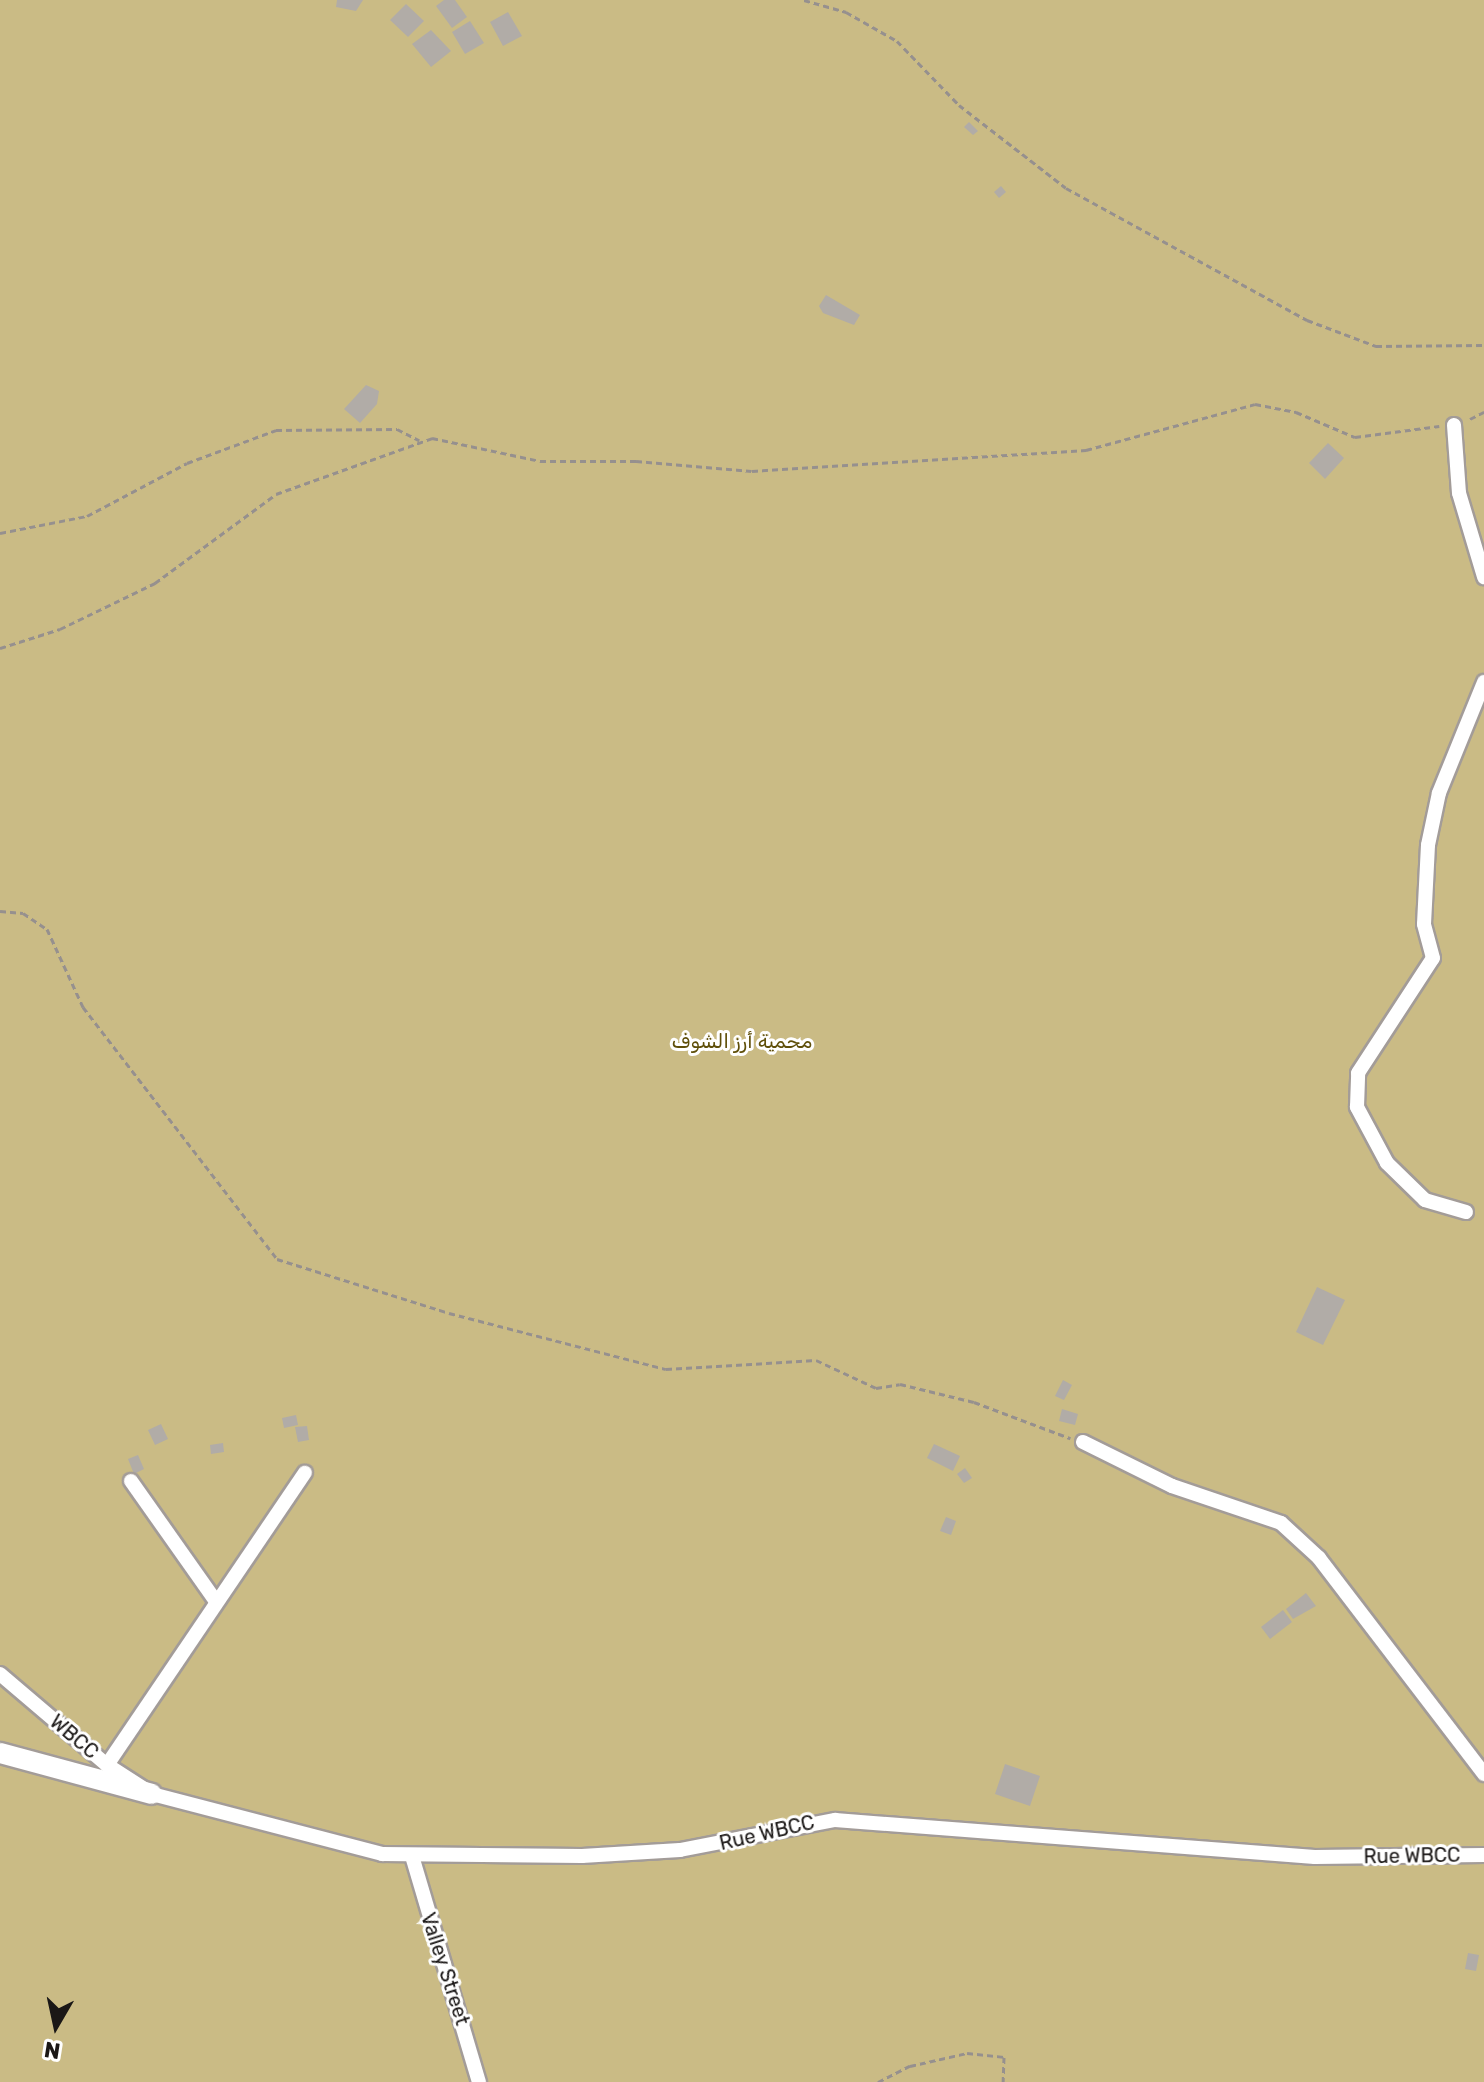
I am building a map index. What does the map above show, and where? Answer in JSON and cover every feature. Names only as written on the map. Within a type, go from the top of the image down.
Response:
[{"type":"street","points":[[1454,425],[1459,493],[1484,577]]},
{"type":"street","points":[[1466,1212],[1425,1200],[1387,1163],[1357,1107],[1358,1073],[1433,958],[1424,924],[1428,845],[1439,793],[1484,682]]},
{"type":"street","points":[[1083,1442],[1172,1486],[1281,1523],[1319,1558],[1484,1774]]},
{"type":"street","points":[[107,1765],[215,1600],[305,1473]]},
{"type":"street","points":[[131,1481],[215,1600]]},
{"type":"street","name":"WBCC","points":[[0,1674],[107,1765],[152,1794]]},
{"type":"street","points":[[0,1753],[152,1794]]},
{"type":"street","name":"Rue WBCC","points":[[152,1794],[382,1854],[412,1856],[680,1850],[835,1820],[1315,1857],[1484,1855]]},
{"type":"street","name":"Valley Street","points":[[412,1856],[479,2082]]},
{"type":"path","points":[[804,0],[846,12],[897,41],[959,105],[1066,188],[1307,320],[1376,346],[1484,345]]},
{"type":"path","points":[[0,648],[60,629],[155,583],[276,494],[420,440],[440,438],[540,461],[636,461],[752,471],[1086,450],[1255,404],[1296,412],[1355,437],[1454,425],[1484,412]]},
{"type":"path","points":[[0,533],[87,516],[187,463],[276,430],[397,429],[420,440]]},
{"type":"path","points":[[0,911],[23,913],[47,929],[83,1007],[277,1259],[500,1328],[666,1369],[816,1360],[876,1388],[900,1384],[974,1402],[1083,1442]]},
{"type":"path","points":[[878,2082],[910,2066],[967,2053],[1004,2057],[1003,2082]]},
{"type":"green space","name":"محمية أرز الشوف","points":[[0,0],[1484,0],[1484,2082],[0,2082]]},
{"type":"building","points":[[337,0],[363,0],[356,11],[336,7]]},
{"type":"building","points":[[444,0],[455,0],[467,17],[452,28],[436,6]]},
{"type":"building","points":[[406,4],[424,21],[408,37],[390,20]]},
{"type":"building","points":[[508,12],[522,36],[503,46],[490,22]]},
{"type":"building","points":[[470,21],[484,43],[465,54],[452,32]]},
{"type":"building","points":[[431,30],[451,51],[431,67],[412,44]]},
{"type":"building","points":[[969,122],[978,131],[973,135],[964,127]]},
{"type":"building","points":[[1001,186],[1006,192],[999,198],[994,192]]},
{"type":"building","points":[[826,295],[860,315],[854,325],[823,313],[819,306]]},
{"type":"building","points":[[366,385],[379,391],[377,404],[360,423],[344,409]]},
{"type":"building","points":[[1328,443],[1344,458],[1325,479],[1309,463]]},
{"type":"building","points":[[1317,1287],[1345,1300],[1323,1345],[1296,1332]]},
{"type":"building","points":[[1063,1380],[1072,1385],[1064,1400],[1055,1396]]},
{"type":"building","points":[[1062,1409],[1078,1414],[1075,1425],[1059,1421]]},
{"type":"building","points":[[296,1415],[298,1425],[284,1428],[282,1418]]},
{"type":"building","points":[[161,1424],[168,1439],[155,1445],[148,1430]]},
{"type":"building","points":[[307,1426],[309,1440],[298,1442],[295,1427]]},
{"type":"building","points":[[223,1443],[224,1452],[211,1454],[210,1445]]},
{"type":"building","points":[[934,1444],[960,1456],[953,1471],[927,1458]]},
{"type":"building","points":[[138,1455],[144,1469],[134,1474],[128,1459]]},
{"type":"building","points":[[965,1468],[972,1478],[964,1483],[957,1474]]},
{"type":"building","points":[[946,1517],[956,1521],[951,1535],[940,1531]]},
{"type":"building","points":[[1306,1593],[1316,1606],[1293,1619],[1286,1609]]},
{"type":"building","points":[[1283,1610],[1292,1622],[1270,1639],[1261,1627]]},
{"type":"building","points":[[1005,1764],[1040,1776],[1030,1806],[995,1794]]},
{"type":"building","points":[[1468,1953],[1479,1955],[1476,1971],[1465,1969]]}]
